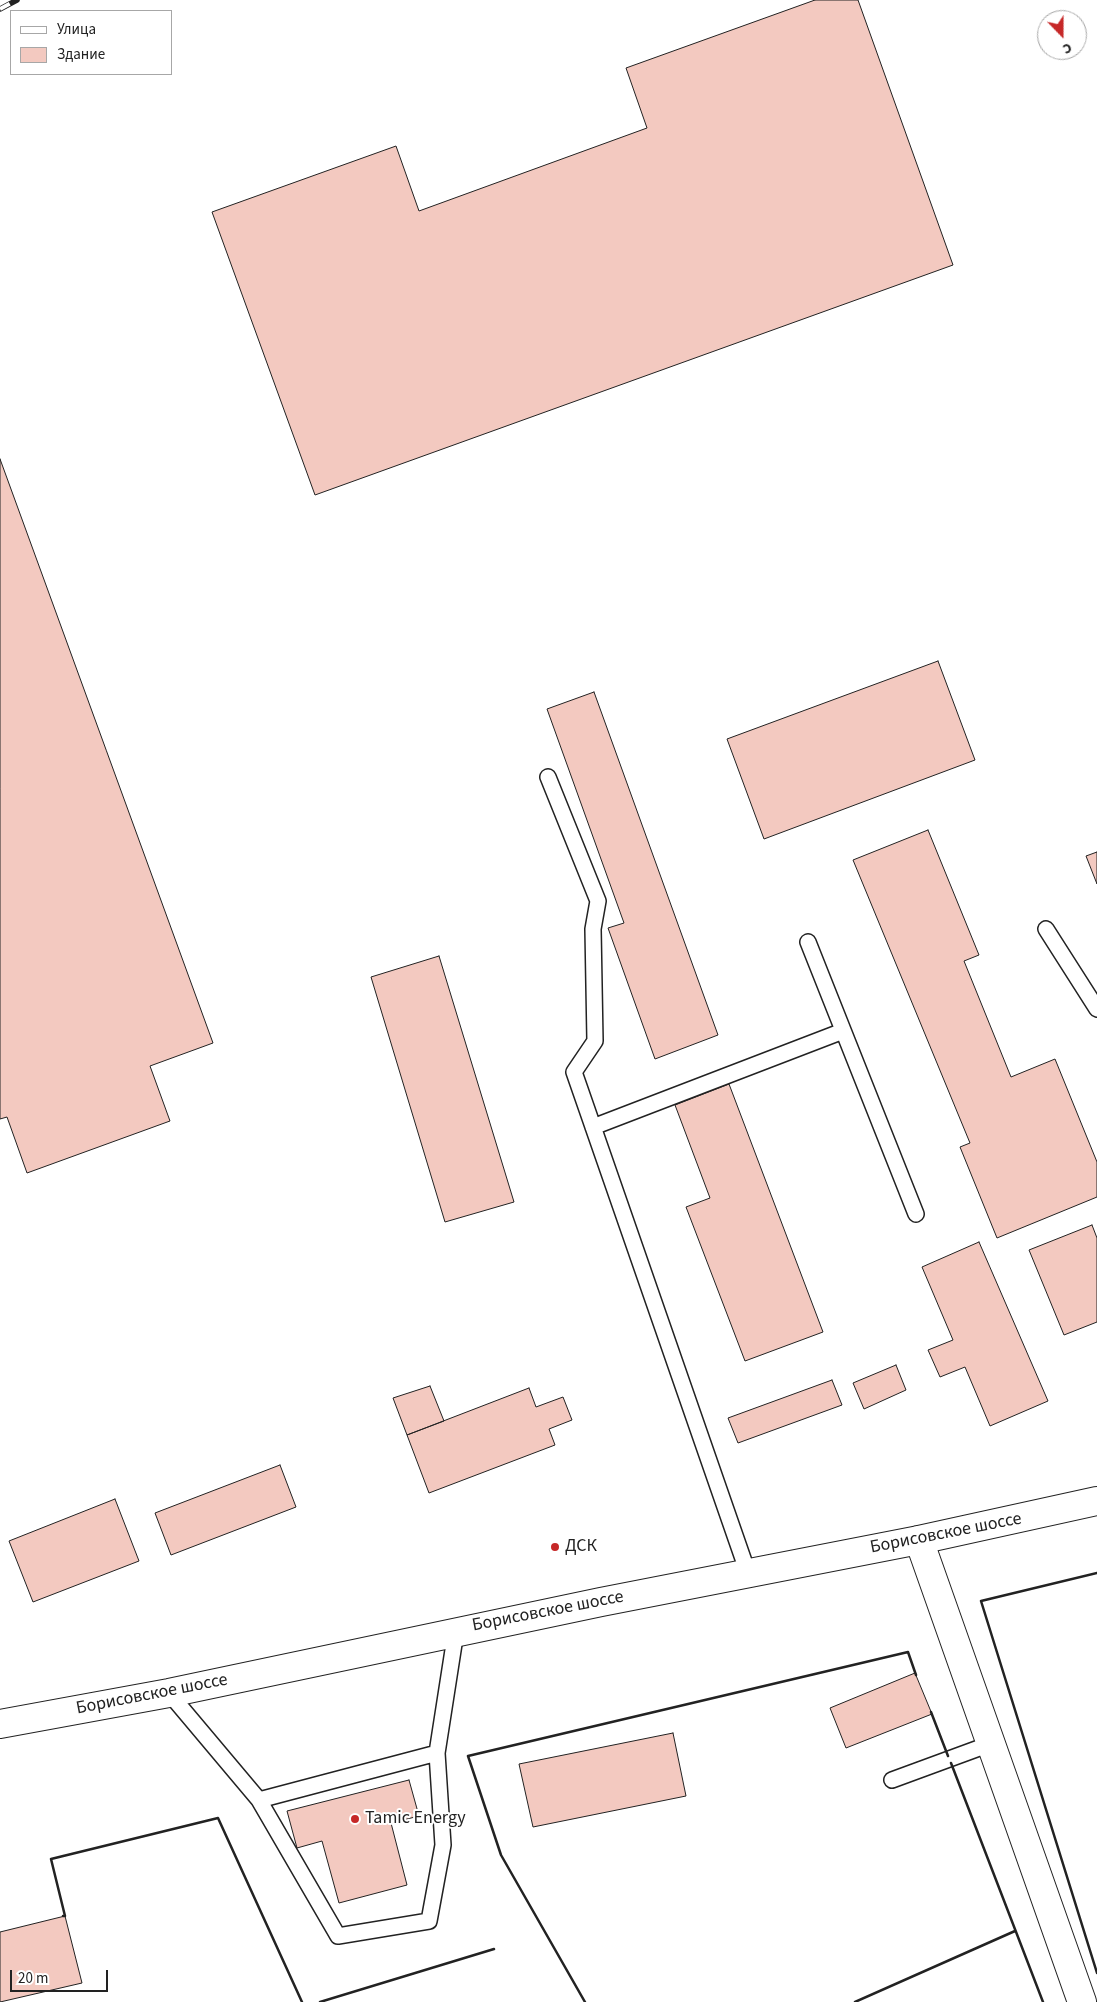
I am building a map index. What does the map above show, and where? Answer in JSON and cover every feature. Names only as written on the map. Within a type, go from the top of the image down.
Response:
[{"type":"main road","name":"Борисовское шоссе","points":[[0,1724],[170,1693],[456,1631],[920,1540],[1097,1501]]},
{"type":"main road","points":[[920,1540],[1082,2002]]},
{"type":"lane","points":[[548,777],[598,901],[593,929],[595,1041],[574,1072],[748,1573]]},
{"type":"lane","points":[[1046,929],[1097,1009]]},
{"type":"lane","points":[[808,942],[916,1214]]},
{"type":"lane","points":[[593,1127],[843,1031]]},
{"type":"lane","points":[[170,1693],[259,1800],[338,1936],[429,1921],[443,1845],[437,1753],[456,1631]]},
{"type":"lane","points":[[892,1780],[990,1744]]},
{"type":"lane","points":[[259,1800],[437,1753]]},
{"type":"building","points":[[815,0],[858,0],[953,265],[315,495],[212,212],[396,146],[419,211],[647,128],[626,68]]},
{"type":"building","points":[[0,459],[213,1043],[150,1066],[170,1121],[27,1173],[7,1117],[0,1119]]},
{"type":"building","points":[[938,661],[975,760],[764,839],[727,739]]},
{"type":"building","points":[[594,692],[718,1035],[655,1059],[608,928],[624,923],[547,709]]},
{"type":"building","points":[[928,830],[979,955],[964,961],[1011,1077],[1055,1059],[1097,1162],[1097,1197],[997,1238],[960,1147],[970,1143],[853,860]]},
{"type":"building","points":[[1097,852],[1097,884],[1086,856]]},
{"type":"building","points":[[439,956],[514,1202],[445,1222],[371,977]]},
{"type":"building","points":[[729,1084],[823,1332],[745,1361],[686,1207],[710,1198],[675,1105]]},
{"type":"building","points":[[1092,1225],[1097,1238],[1097,1322],[1064,1335],[1029,1250]]},
{"type":"building","points":[[979,1242],[1048,1401],[990,1426],[965,1367],[940,1377],[928,1350],[953,1340],[922,1267]]},
{"type":"building","points":[[896,1365],[906,1390],[864,1409],[853,1383]]},
{"type":"building","points":[[832,1380],[842,1405],[738,1443],[728,1418]]},
{"type":"building","points":[[430,1386],[444,1421],[407,1435],[393,1398]]},
{"type":"building","points":[[529,1388],[536,1407],[563,1397],[572,1420],[549,1429],[555,1445],[429,1493],[407,1435]]},
{"type":"building","points":[[280,1465],[296,1507],[171,1555],[155,1513]]},
{"type":"building","points":[[115,1499],[139,1561],[33,1602],[9,1541]]},
{"type":"building","points":[[915,1673],[932,1714],[846,1748],[830,1708]]},
{"type":"building","points":[[673,1733],[686,1796],[533,1827],[519,1764]]},
{"type":"building","points":[[409,1780],[419,1816],[391,1823],[407,1885],[339,1903],[322,1841],[297,1848],[287,1811]]},
{"type":"building","points":[[65,1916],[82,1983],[0,2002],[0,1932]]},
{"type":"railway","points":[[0,9],[17,0]]},
{"type":"wall","points":[[1097,1573],[981,1601],[1097,1973]]},
{"type":"wall","points":[[585,2002],[501,1855],[468,1756],[908,1652],[916,1675]]},
{"type":"wall","points":[[931,1712],[948,1756]]},
{"type":"wall","points":[[951,1763],[1043,2002]]},
{"type":"wall","points":[[63,1916],[65,1916],[51,1859],[218,1818],[302,2002]]},
{"type":"wall","points":[[855,2002],[1015,1931]]},
{"type":"wall","points":[[320,2002],[494,1949]]},
{"type":"place","name":"ДСК","points":[[555,1547]]},
{"type":"place","name":"Tamic Energy","points":[[355,1819]]}]
